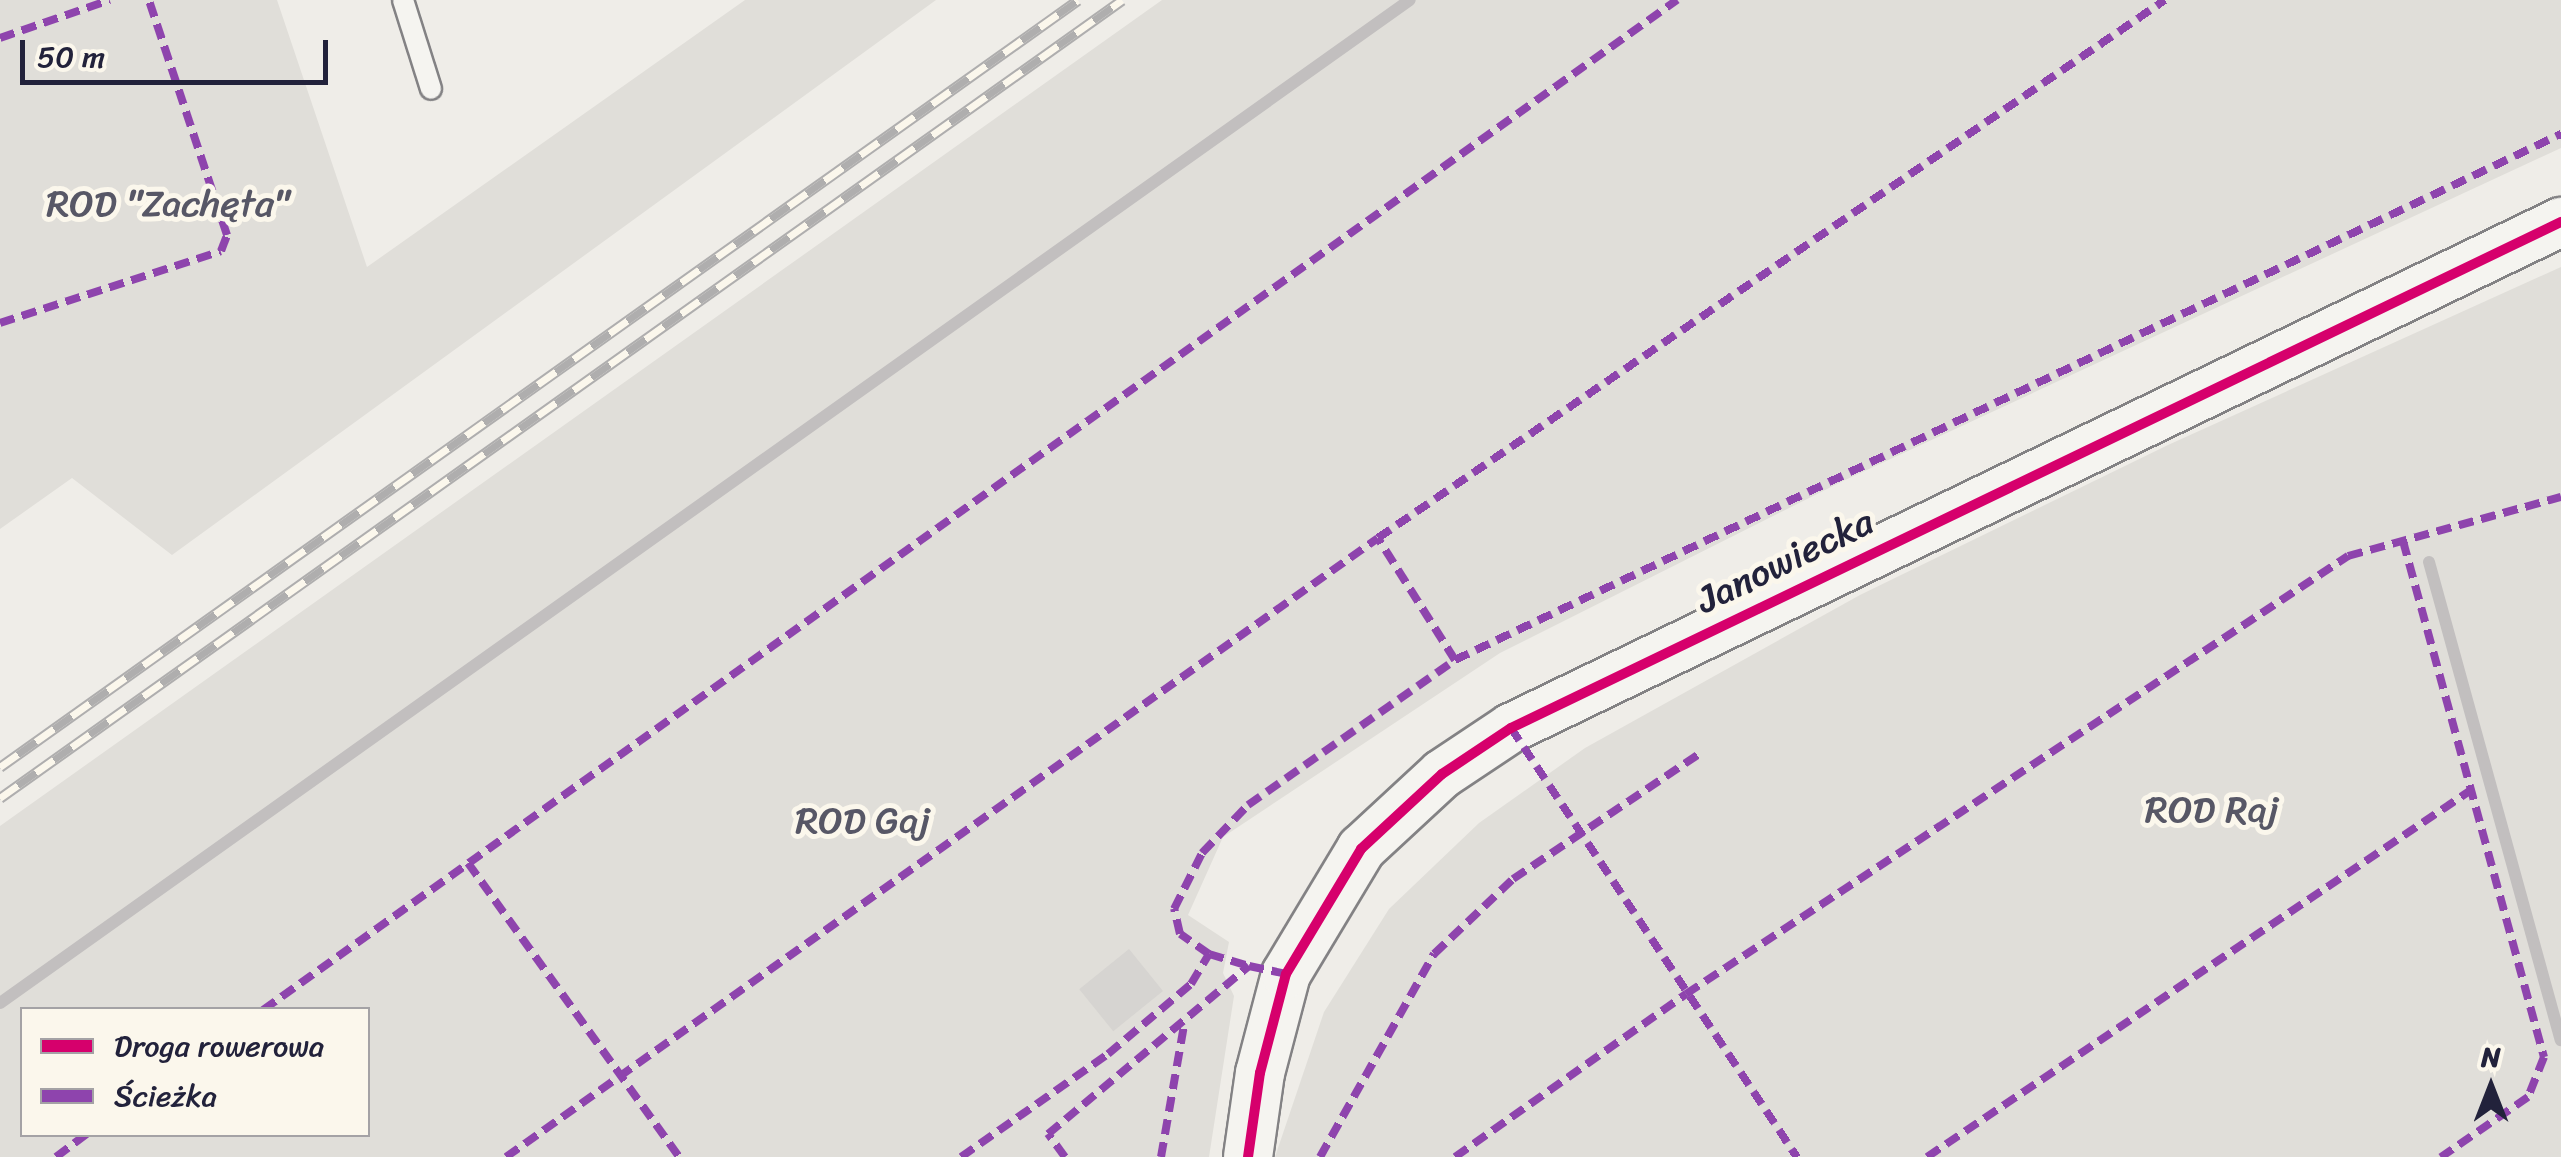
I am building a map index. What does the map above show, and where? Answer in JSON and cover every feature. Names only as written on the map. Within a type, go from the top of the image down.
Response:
[{"type":"street","name":"Janowiecka","points":[[1248,1157],[1260,1073],[1286,974],[1361,848],[1442,774],[1511,728],[2561,222]]},
{"type":"lane","points":[[402,0],[431,89]]},
{"type":"green space","name":"ROD \"Zachęta\"","points":[[0,0],[277,0],[367,267],[745,0],[936,0],[172,555],[72,478],[0,529]]},
{"type":"green space","name":"ROD Gaj","points":[[1162,0],[2561,0],[2561,148],[1843,481],[1500,653],[1223,837],[1188,915],[1229,942],[1223,973],[1234,996],[1209,1157],[0,1157],[0,826]]},
{"type":"green space","name":"ROD Raj","points":[[2561,267],[2561,1157],[1275,1157],[1324,1012],[1389,909],[1479,823],[1585,748],[1860,595],[2168,445]]},
{"type":"building","points":[[1129,949],[1163,991],[1113,1031],[1079,989]]},
{"type":"waterway","points":[[0,1003],[1410,0]]},
{"type":"waterway","points":[[2429,562],[2561,1040]]},
{"type":"railway","points":[[0,767],[1078,0]]},
{"type":"railway","points":[[0,798],[1122,0]]},
{"type":"marked path","points":[[0,38],[110,0]]},
{"type":"marked path","points":[[0,323],[221,251],[227,235],[149,0]]},
{"type":"marked path","points":[[267,1007],[1677,0]]},
{"type":"marked path","points":[[1455,660],[1378,538],[2165,0]]},
{"type":"marked path","points":[[1209,954],[1180,934],[1174,909],[1202,853],[1248,805],[1455,660],[2561,134]]},
{"type":"marked path","points":[[1455,1157],[1686,994],[2348,556],[2561,497]]},
{"type":"marked path","points":[[506,1157],[1378,538]]},
{"type":"marked path","points":[[2403,541],[2544,1057],[2528,1097],[2441,1157]]},
{"type":"marked path","points":[[1511,728],[1797,1157]]},
{"type":"marked path","points":[[1320,1157],[1434,954],[1513,879],[1699,754]]},
{"type":"marked path","points":[[1927,1157],[2471,790]]},
{"type":"marked path","points":[[468,863],[679,1157]]},
{"type":"marked path","points":[[961,1157],[1108,1054],[1191,984],[1209,954],[1249,966]]},
{"type":"marked path","points":[[1065,1157],[1048,1134],[1249,966],[1286,974]]},
{"type":"marked path","points":[[1161,1157],[1184,1025]]},
{"type":"marked path","points":[[56,1157],[83,1137]]},
{"type":"cycle path","points":[[1248,1157],[1260,1073],[1286,974],[1361,849],[1442,774],[1511,728],[2561,222]]}]
